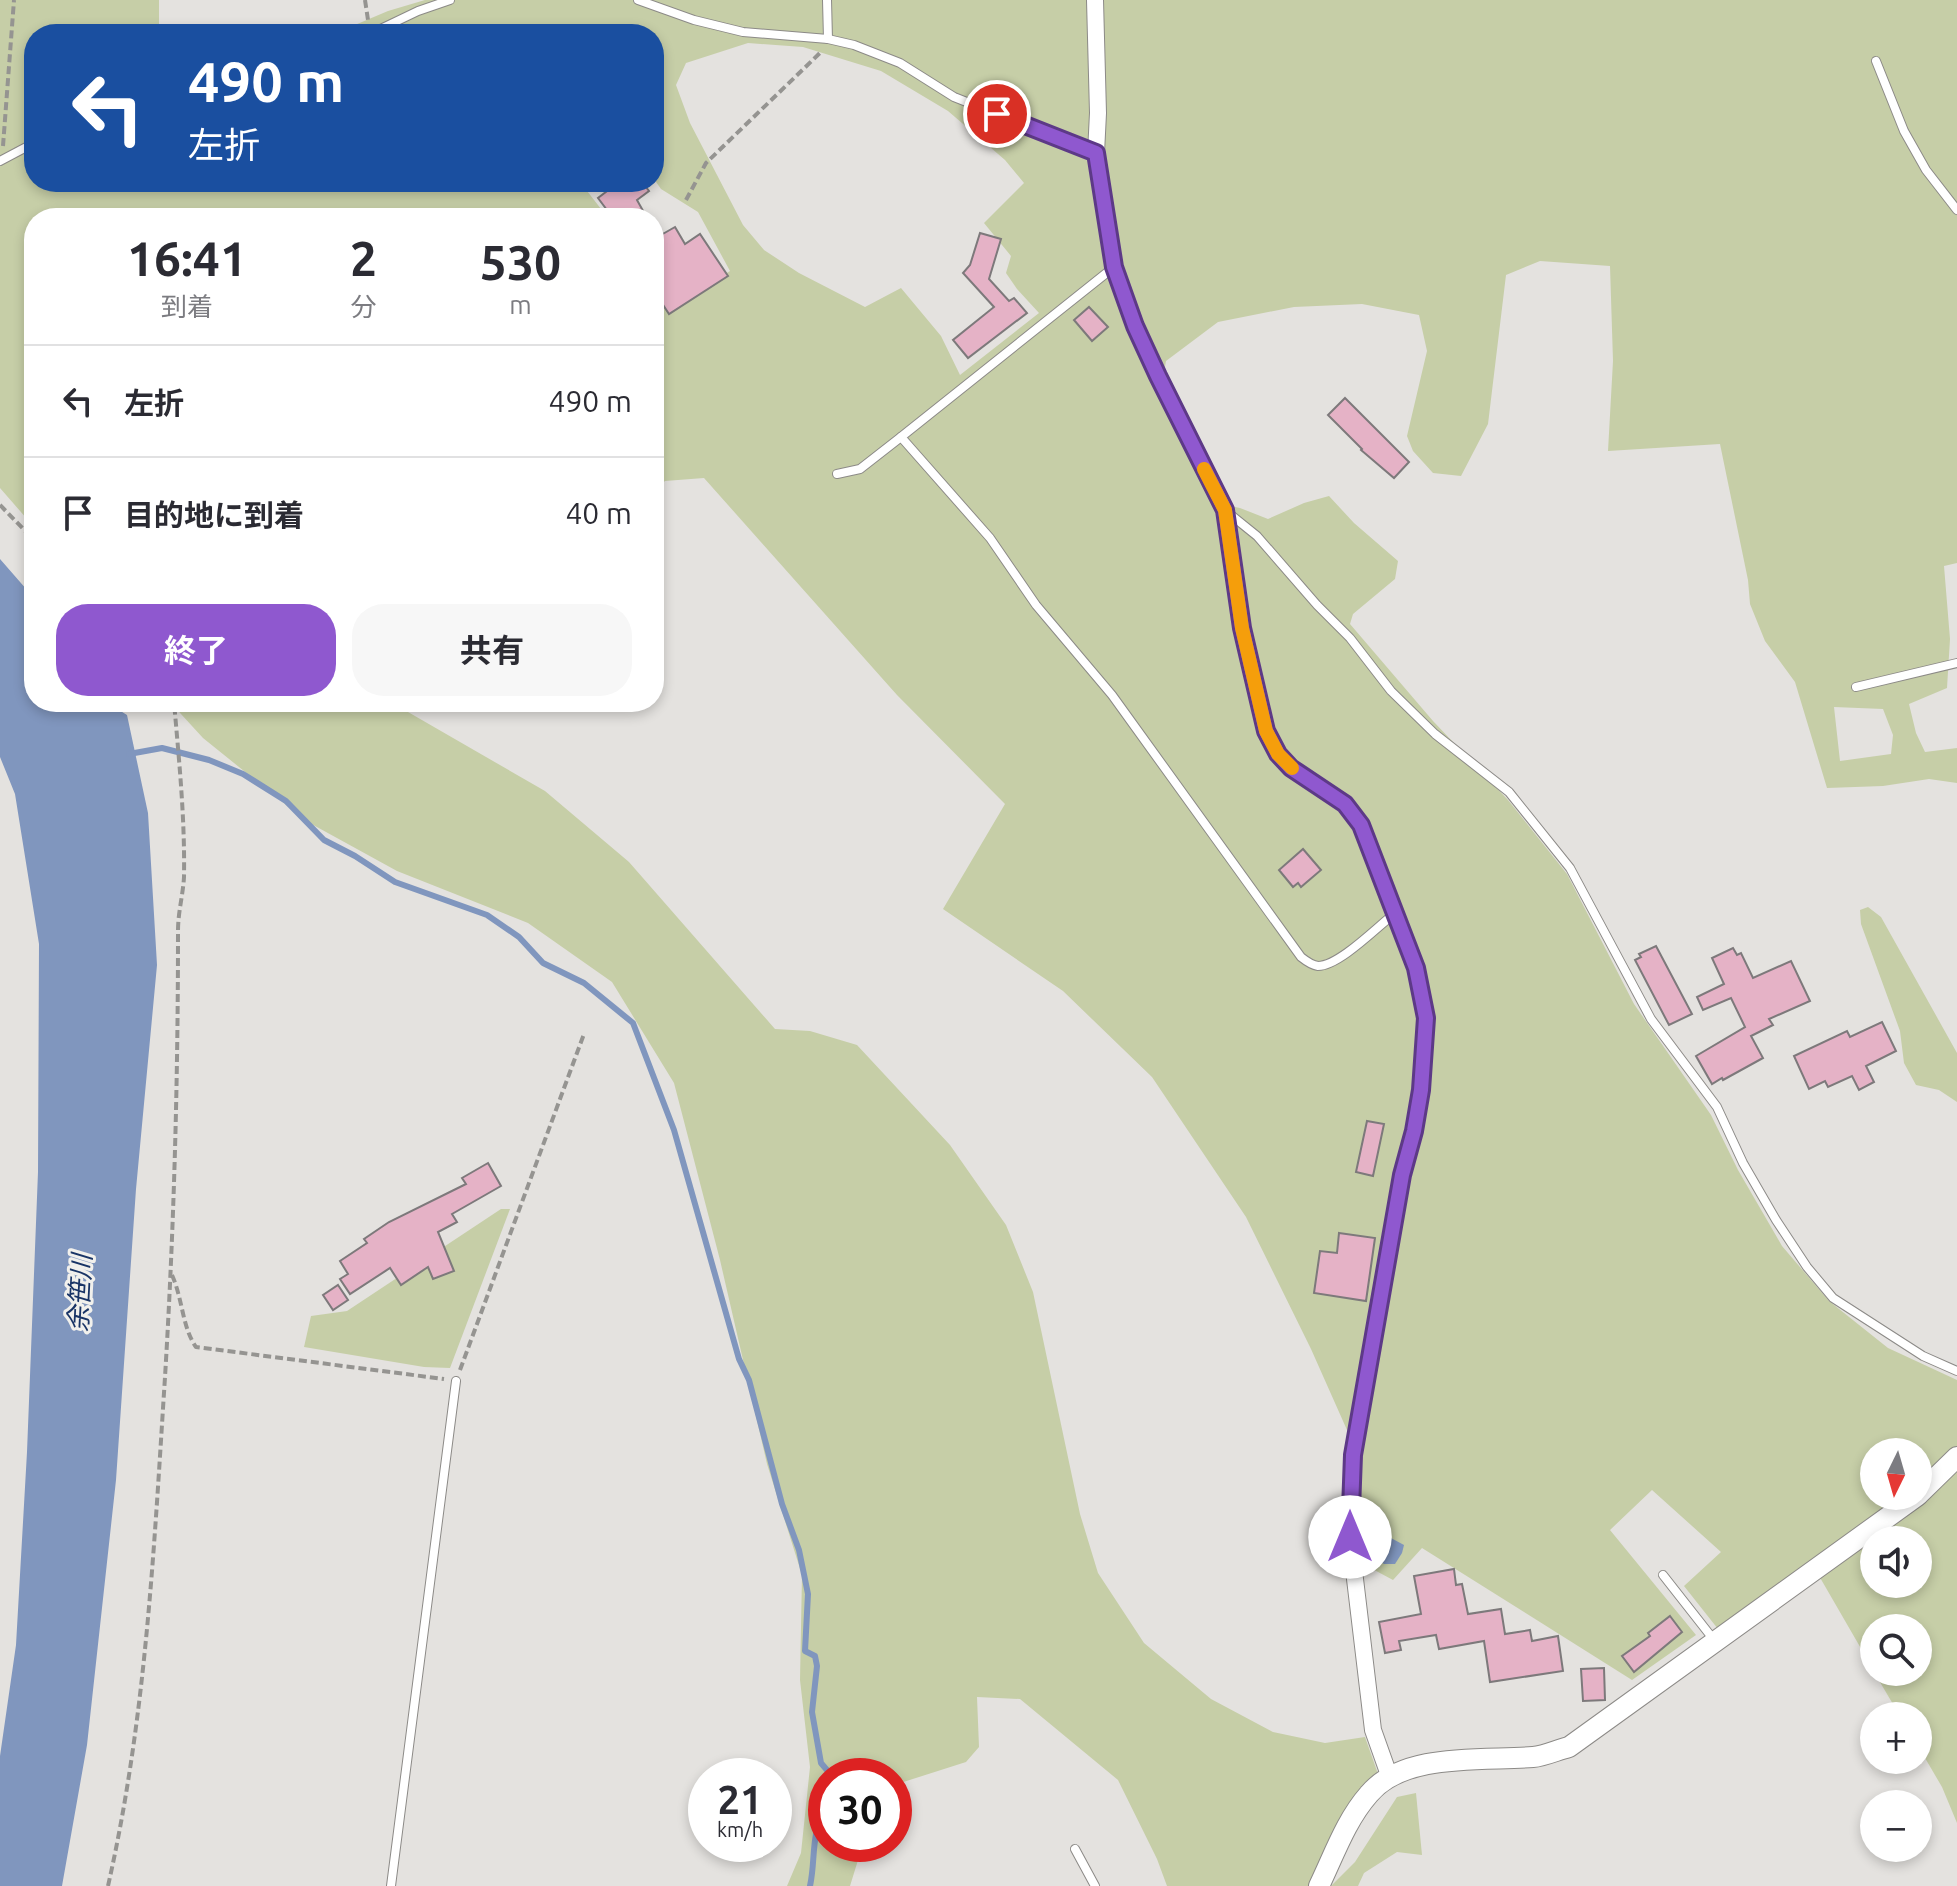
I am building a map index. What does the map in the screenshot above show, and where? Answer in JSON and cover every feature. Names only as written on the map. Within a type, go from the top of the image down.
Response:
[{"type":"street","points":[[1095,0],[1096,153],[1114,267],[1135,326],[1225,510],[1242,628],[1266,731],[1278,754],[1291,768],[1345,804],[1361,825],[1416,968],[1426,1018],[1421,1090],[1402,1175],[1353,1455],[1350,1500],[1350,1537],[1373,1730],[1389,1775]]},
{"type":"street","points":[[1932,1482],[1957,1457]]},
{"type":"street","points":[[1319,1886],[1352,1817],[1370,1792],[1389,1775],[1425,1765],[1472,1759],[1537,1757],[1569,1747],[1898,1510]]},
{"type":"lane","points":[[391,24],[450,0]]},
{"type":"lane","points":[[638,0],[694,20],[743,32],[830,39],[854,45],[900,63],[954,97],[1096,153]]},
{"type":"lane","points":[[827,0],[830,39]]},
{"type":"lane","points":[[1876,61],[1904,131],[1926,170],[1957,210]]},
{"type":"lane","points":[[1,161],[24,148]]},
{"type":"lane","points":[[837,474],[860,469],[1114,267]]},
{"type":"lane","points":[[901,437],[990,538],[1036,605],[1112,695],[1301,957],[1313,965],[1323,966],[1336,960],[1396,912]]},
{"type":"lane","points":[[1225,510],[1257,536],[1350,638],[1391,691],[1435,734],[1509,792],[1570,868],[1651,1019],[1717,1107],[1743,1163],[1776,1220],[1807,1267],[1833,1298],[1911,1349],[1957,1371]]},
{"type":"lane","points":[[1856,687],[1957,663]]},
{"type":"lane","points":[[391,1886],[456,1381]]},
{"type":"lane","points":[[1663,1575],[1715,1640]]},
{"type":"lane","points":[[1075,1849],[1095,1886]]},
{"type":"path","points":[[1,161],[14,0]]},
{"type":"path","points":[[365,0],[368,23]]},
{"type":"path","points":[[686,200],[706,163],[830,39]]},
{"type":"path","points":[[0,505],[24,530]]},
{"type":"path","points":[[108,1886],[122,1826],[147,1649],[171,1273],[178,1071],[178,923],[184,881],[184,829],[175,712]]},
{"type":"path","points":[[171,1273],[181,1296],[187,1335],[196,1347],[456,1381],[584,1034]]},
{"type":"green space","points":[[0,0],[159,0],[159,24],[24,24],[24,192],[588,192],[600,208],[24,208],[24,516],[0,488]]},
{"type":"green space","points":[[425,0],[1957,0],[1957,563],[1944,566],[1950,639],[1947,688],[1909,704],[1916,733],[1925,752],[1957,748],[1957,783],[1929,779],[1883,786],[1827,788],[1795,682],[1765,641],[1750,604],[1748,580],[1720,444],[1608,451],[1613,361],[1610,266],[1540,261],[1506,275],[1488,424],[1461,476],[1433,473],[1413,451],[1407,436],[1427,351],[1419,315],[1362,304],[1294,307],[1218,322],[1166,361],[1160,395],[1215,503],[1240,508],[1268,519],[1329,496],[1354,523],[1398,561],[1395,579],[1353,614],[1350,624],[1433,721],[1508,800],[1567,874],[1634,1004],[1711,1115],[1738,1170],[1782,1246],[1829,1301],[1888,1348],[1957,1380],[1957,1823],[1932,1770],[1932,1702],[1892,1702],[1882,1686],[1932,1686],[1932,1614],[1860,1614],[1860,1647],[1811,1562],[1718,1629],[1684,1586],[1721,1552],[1652,1490],[1610,1530],[1696,1635],[1632,1680],[1422,1548],[1393,1580],[1365,1565],[1359,1520],[1359,1457],[1311,1349],[1246,1217],[1152,1077],[1063,991],[943,909],[1005,804],[897,695],[704,478],[664,482],[664,294],[674,306],[730,271],[698,212],[664,191],[664,24],[357,24]],"holes":[[[748,43],[803,47],[881,71],[948,111],[1005,160],[1024,183],[984,223],[1011,256],[1006,273],[1039,313],[960,375],[941,336],[901,288],[865,307],[799,273],[764,250],[743,225],[690,123],[676,85],[686,63]],[[1834,707],[1883,709],[1893,735],[1891,754],[1840,761]]]},
{"type":"green space","points":[[179,712],[408,712],[545,791],[629,862],[775,1029],[810,1031],[857,1045],[950,1145],[1006,1225],[1033,1292],[1080,1514],[1098,1573],[1144,1643],[1211,1699],[1273,1732],[1325,1743],[1365,1737],[1378,1774],[1328,1886],[1167,1886],[1118,1780],[1020,1699],[977,1697],[979,1747],[966,1762],[912,1779],[912,1758],[809,1758],[800,1680],[802,1575],[767,1464],[720,1260],[674,1083],[612,982],[528,923],[397,871],[306,821],[203,738]]},
{"type":"green space","points":[[1868,907],[1881,917],[1957,1053],[1957,1102],[1939,1090],[1916,1085],[1904,1063],[1900,1031],[1861,924],[1860,910]]},
{"type":"green space","points":[[501,1209],[510,1209],[450,1368],[424,1367],[304,1347],[311,1316],[347,1311]]},
{"type":"green space","points":[[808,1786],[808,1862],[857,1862],[850,1886],[787,1886],[801,1853]]},
{"type":"green space","points":[[1416,1793],[1422,1855],[1397,1852],[1364,1873],[1358,1886],[1331,1886],[1355,1862],[1397,1797]]},
{"type":"water","name":"余笹川","points":[[0,559],[24,587],[24,712],[122,712],[127,715],[148,813],[157,965],[136,1189],[116,1480],[87,1745],[62,1886],[0,1886],[0,1756],[16,1645],[27,1452],[38,1172],[39,944],[15,794],[0,757]]},
{"type":"water","points":[[1389,1537],[1404,1545],[1395,1564],[1384,1564],[1377,1559],[1379,1545],[1383,1538]]},
{"type":"building","points":[[606,192],[648,192],[637,200],[641,208],[606,208],[598,198]]},
{"type":"building","points":[[675,227],[685,244],[700,234],[728,276],[669,314],[664,306],[664,233]]},
{"type":"building","points":[[980,233],[1001,239],[989,279],[1009,301],[1014,298],[1027,313],[968,358],[953,340],[994,307],[963,273],[970,265]]},
{"type":"building","points":[[1089,307],[1108,327],[1092,341],[1074,320]]},
{"type":"building","points":[[1345,398],[1409,462],[1394,478],[1361,450],[1328,415]]},
{"type":"building","points":[[1303,849],[1321,870],[1301,887],[1298,883],[1293,887],[1279,870]]},
{"type":"building","points":[[1656,946],[1692,1014],[1669,1025],[1635,960],[1641,957],[1639,954]]},
{"type":"building","points":[[1733,948],[1737,955],[1741,953],[1753,978],[1791,961],[1810,1001],[1769,1019],[1773,1025],[1751,1036],[1763,1058],[1712,1084],[1696,1056],[1745,1027],[1731,998],[1703,1010],[1697,997],[1724,984],[1712,958]]},
{"type":"building","points":[[1882,1022],[1896,1051],[1866,1066],[1874,1082],[1859,1090],[1852,1076],[1828,1087],[1825,1081],[1809,1089],[1794,1056],[1847,1031],[1850,1037]]},
{"type":"building","points":[[1367,1121],[1384,1124],[1373,1176],[1356,1172]]},
{"type":"building","points":[[488,1163],[501,1186],[452,1214],[457,1222],[438,1232],[454,1271],[433,1279],[428,1267],[401,1285],[390,1268],[350,1294],[340,1279],[348,1274],[340,1261],[367,1243],[364,1239],[389,1222],[466,1184],[462,1178]]},
{"type":"building","points":[[1339,1233],[1375,1238],[1366,1301],[1314,1293],[1320,1251],[1337,1253]]},
{"type":"building","points":[[338,1285],[348,1300],[333,1310],[323,1295]]},
{"type":"building","points":[[1454,1569],[1456,1585],[1462,1584],[1468,1614],[1501,1609],[1505,1634],[1530,1630],[1532,1641],[1558,1636],[1563,1671],[1490,1682],[1484,1641],[1439,1649],[1436,1635],[1399,1641],[1401,1650],[1385,1653],[1379,1622],[1421,1614],[1414,1576]]},
{"type":"building","points":[[1670,1616],[1682,1632],[1634,1672],[1622,1656],[1650,1636],[1648,1633]]},
{"type":"building","points":[[1604,1668],[1605,1700],[1583,1701],[1581,1669]]},
{"type":"waterway","points":[[129,754],[162,748],[209,760],[243,774],[286,801],[324,840],[395,882],[487,915],[519,937],[543,963],[584,983],[633,1023],[674,1130],[739,1359],[749,1380],[782,1504],[799,1550],[808,1594],[805,1651],[815,1656],[817,1666],[812,1712],[820,1758]]},
{"type":"waterway","points":[[810,1886],[813,1862]]},
{"type":"slow traffic","points":[[1204,469],[1225,510],[1242,628],[1266,731],[1278,754],[1292,768]]},
{"type":"route","points":[[997,114],[1096,153],[1114,267],[1135,326],[1225,510],[1242,628],[1266,731],[1278,754],[1291,768],[1345,804],[1361,825],[1396,912],[1423,995],[1426,1018],[1421,1090],[1402,1175],[1353,1455],[1350,1537]]}]
